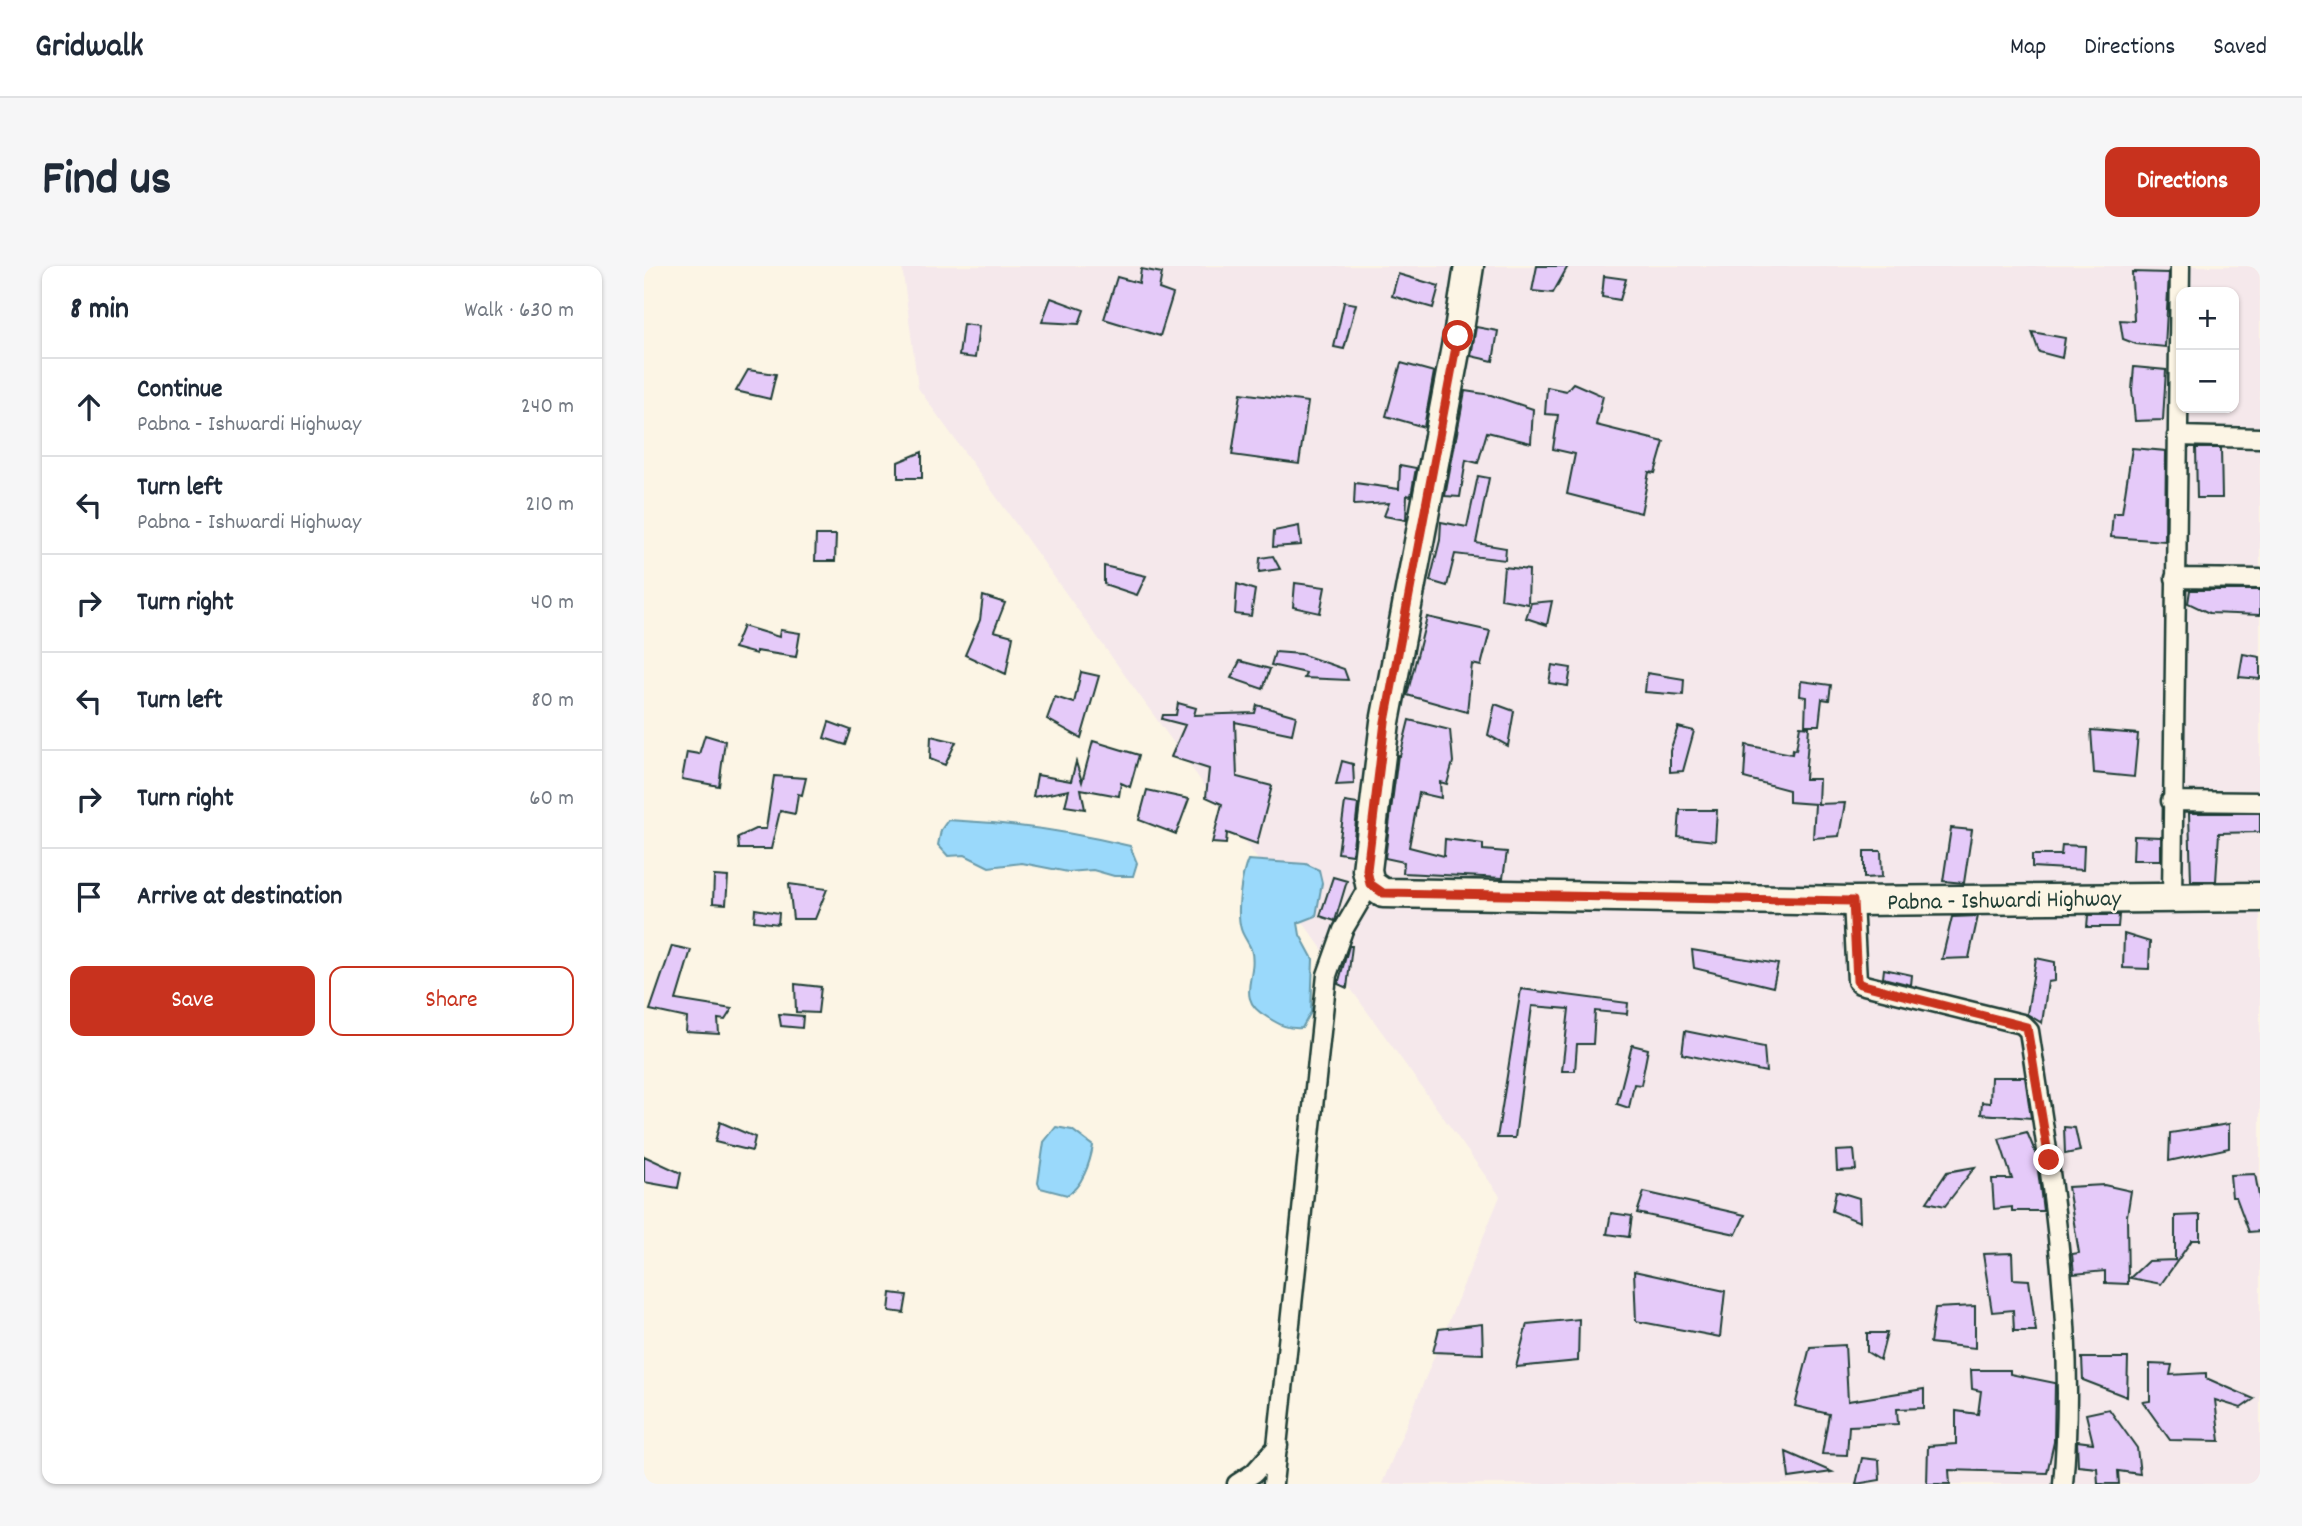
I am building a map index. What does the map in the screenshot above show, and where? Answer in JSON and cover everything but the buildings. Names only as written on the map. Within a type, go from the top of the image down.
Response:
[{"type":"main road","points":[[1370,884],[1367,870],[1385,722],[1469,266]]},
{"type":"main road","name":"Pabna - Ishwardi Highway","points":[[1370,884],[1383,893],[1853,901],[2260,897]]},
{"type":"street","points":[[2172,898],[2171,801],[2180,266]]},
{"type":"street","points":[[2177,436],[2260,438]]},
{"type":"street","points":[[2175,578],[2260,579]]},
{"type":"street","points":[[2171,801],[2260,802]]},
{"type":"street","points":[[1273,1484],[1327,975],[1343,930],[1370,884]]},
{"type":"street","points":[[1853,901],[1857,981],[1860,984],[2022,1024],[2029,1031],[2049,1160],[2061,1280],[2067,1362],[2063,1484]]},
{"type":"street","points":[[1237,1484],[1254,1473],[1278,1446]]},
{"type":"shaded area","points":[[902,266],[2260,266],[2260,1484],[1382,1484],[1500,1196],[918,388]]},
{"type":"water","points":[[948,820],[1039,828],[1130,846],[1137,863],[1133,876],[1114,876],[1093,870],[1068,872],[1022,863],[989,867],[965,855],[948,856],[938,845],[941,830]]},
{"type":"water","points":[[1248,860],[1306,864],[1319,870],[1322,883],[1316,916],[1298,923],[1300,935],[1313,959],[1311,1012],[1302,1028],[1288,1027],[1276,1022],[1257,1010],[1251,1002],[1249,986],[1253,959],[1241,929],[1239,913],[1241,884]]},
{"type":"water","points":[[1056,1127],[1072,1130],[1093,1146],[1081,1180],[1067,1195],[1040,1188],[1038,1183],[1044,1142]]},
{"type":"route","points":[[1458,336],[1385,722],[1367,870],[1370,884],[1383,893],[1853,901],[1857,981],[1860,984],[2027,1027],[2049,1160]]}]
